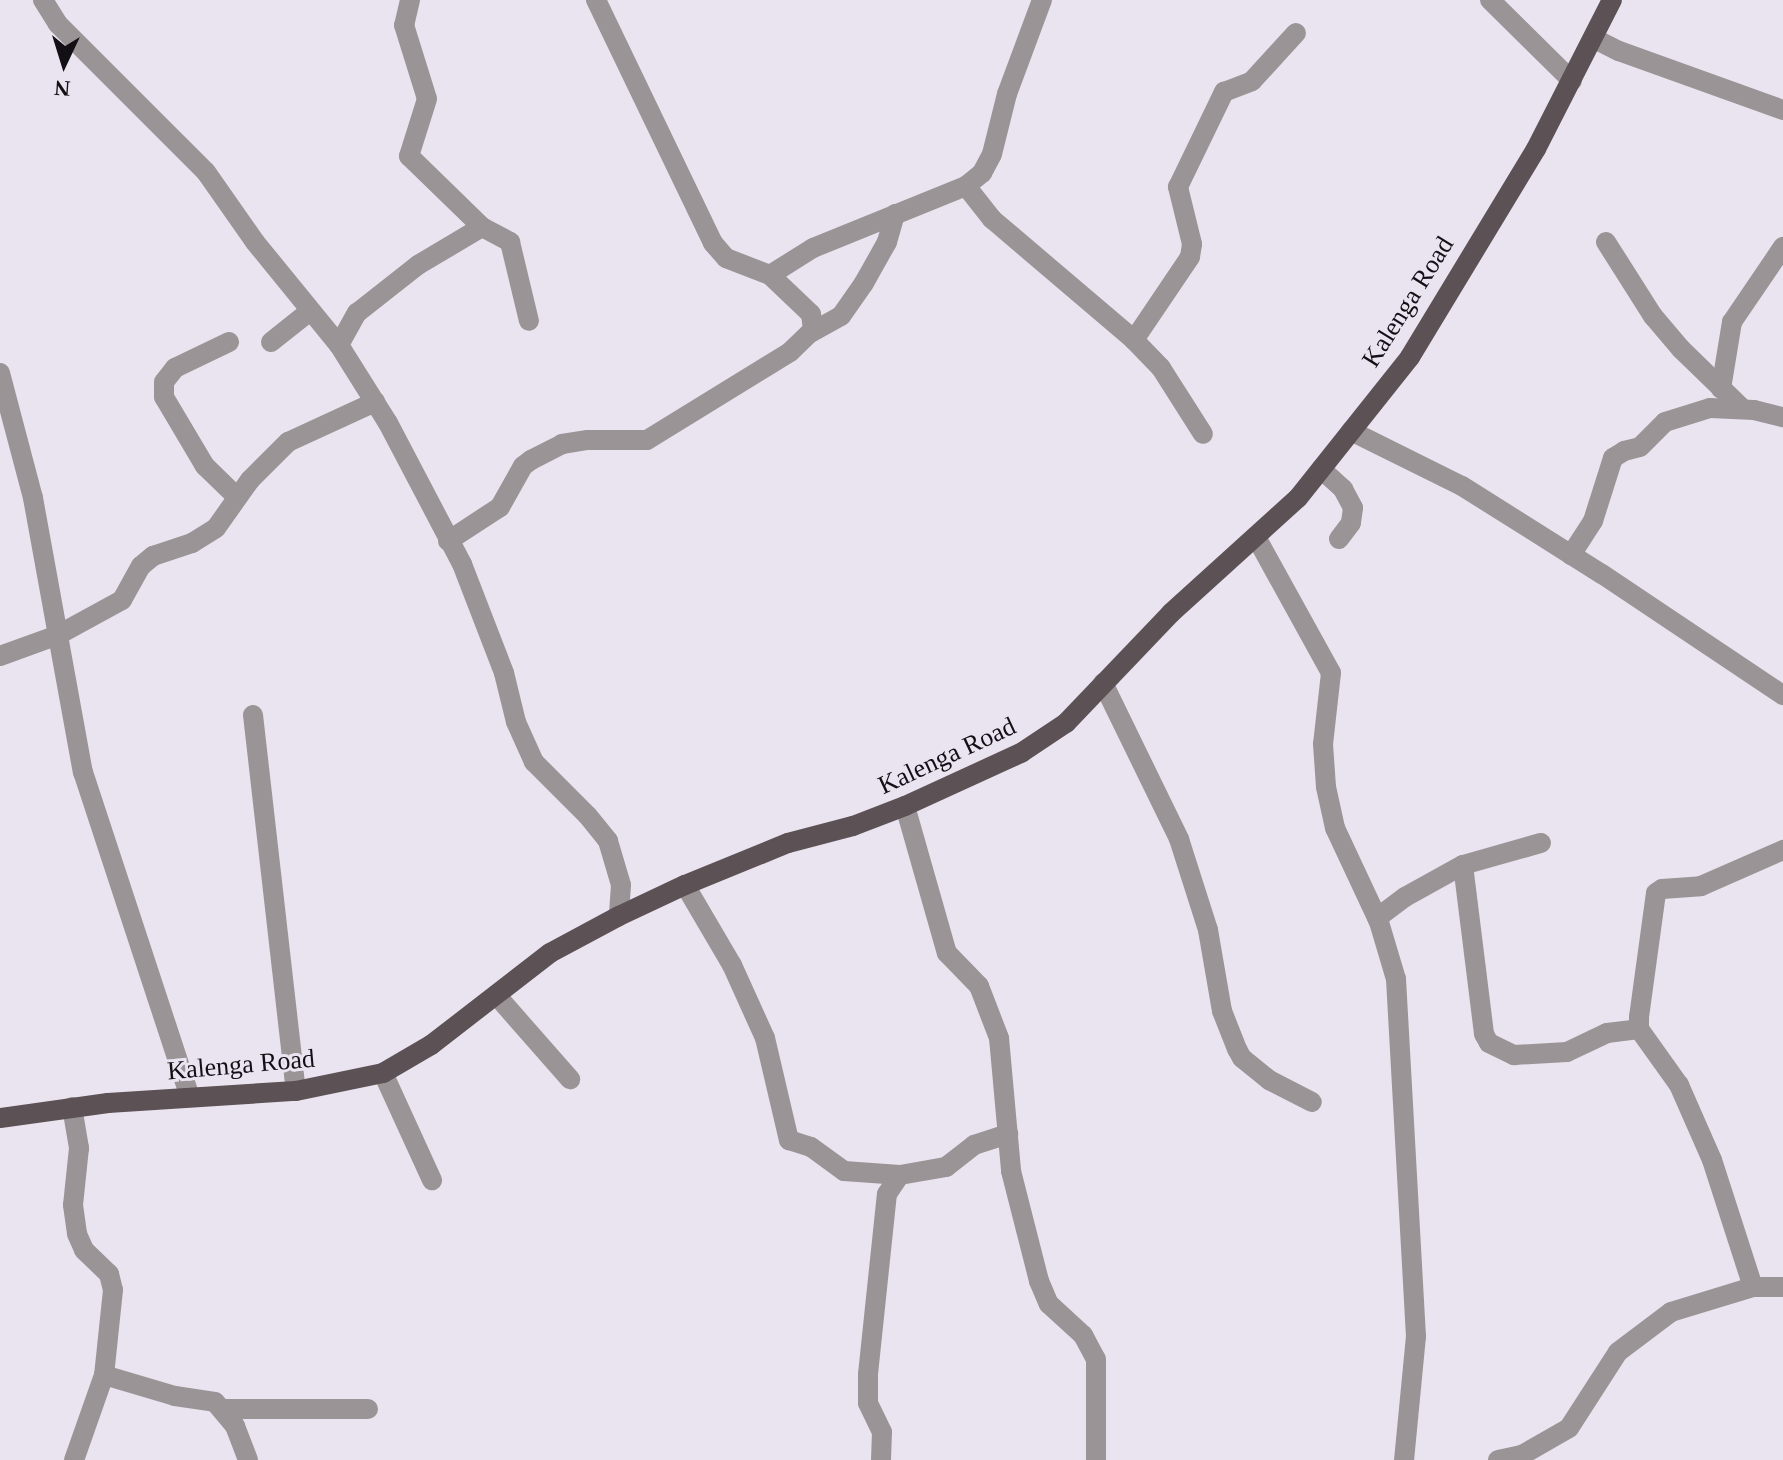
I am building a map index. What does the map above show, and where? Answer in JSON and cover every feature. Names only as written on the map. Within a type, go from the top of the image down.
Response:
[{"type":"main road","name":"Kalenga Road","points":[[0,1118],[189,1095],[296,1091],[383,1073],[431,1045],[550,953],[619,916],[788,843],[853,826],[905,806],[1021,753],[1066,723],[1171,613],[1298,498],[1410,357],[1536,149],[1595,39],[1612,0]]},
{"type":"street","points":[[43,0],[58,24],[206,172],[339,345],[375,402],[476,594],[504,673],[516,722],[534,762],[588,816],[608,841],[617,861],[621,885],[619,916]]},
{"type":"street","points":[[410,0],[404,25],[427,99],[409,156],[482,227],[512,245],[529,321]]},
{"type":"street","points":[[596,0],[713,243],[726,258],[770,275],[811,314],[812,332]]},
{"type":"street","points":[[770,275],[813,248],[966,186],[982,173],[992,154],[1007,94],[1042,0]]},
{"type":"street","points":[[1490,0],[1572,81]]},
{"type":"street","points":[[1134,340],[1190,257],[1192,244],[1178,187],[1224,92],[1252,81],[1296,33]]},
{"type":"street","points":[[1595,39],[1619,51],[1783,110]]},
{"type":"street","points":[[966,186],[992,219],[1134,340],[1161,368],[1203,434]]},
{"type":"street","points":[[448,541],[500,507],[523,466],[531,460],[562,444],[588,440],[647,440],[790,352],[812,332],[841,316],[887,242],[895,214]]},
{"type":"street","points":[[339,345],[357,313],[418,265],[482,227]]},
{"type":"street","points":[[1606,242],[1653,316],[1743,409]]},
{"type":"street","points":[[1721,389],[1732,322],[1783,247]]},
{"type":"street","points":[[271,342],[310,311]]},
{"type":"street","points":[[229,342],[175,368],[164,382],[164,397],[205,466],[237,497]]},
{"type":"street","points":[[0,373],[33,498],[83,772],[189,1095]]},
{"type":"street","points":[[0,656],[58,635],[122,600],[141,566],[153,556],[206,537],[237,497],[288,442],[375,402]]},
{"type":"street","points":[[1571,555],[1593,521],[1608,469],[1620,452],[1640,447],[1665,422],[1682,414],[1710,408],[1743,409],[1783,417]]},
{"type":"street","points":[[1351,431],[1462,486],[1783,695]]},
{"type":"street","points":[[1321,469],[1343,489],[1353,508],[1351,523],[1339,539]]},
{"type":"street","points":[[1256,537],[1331,673],[1323,744],[1326,787],[1345,855],[1389,949],[1401,1016],[1416,1336],[1404,1460]]},
{"type":"street","points":[[1103,683],[1179,839],[1208,930],[1222,1011],[1237,1049],[1242,1058],[1269,1080],[1312,1102]]},
{"type":"street","points":[[253,715],[296,1091]]},
{"type":"street","points":[[905,806],[947,953],[979,986],[999,1038],[1011,1171],[1039,1281],[1049,1304],[1083,1335],[1096,1359],[1096,1460]]},
{"type":"street","points":[[1377,918],[1405,897],[1463,865],[1541,843]]},
{"type":"street","points":[[1753,1287],[1712,1160],[1679,1085],[1639,1029],[1656,893],[1662,889],[1701,886],[1781,856]]},
{"type":"street","points":[[1463,865],[1484,1034],[1489,1043],[1514,1055],[1567,1052],[1607,1033],[1639,1029]]},
{"type":"street","points":[[685,885],[732,965],[765,1038],[789,1140],[811,1147],[844,1171],[900,1175],[946,1167],[974,1145],[1008,1134]]},
{"type":"street","points":[[497,996],[570,1079]]},
{"type":"street","points":[[383,1073],[432,1180]]},
{"type":"street","points":[[72,1107],[79,1148],[73,1205],[77,1234],[84,1250],[109,1274],[113,1290],[104,1375],[74,1460]]},
{"type":"street","points":[[881,1460],[882,1432],[868,1403],[868,1374],[886,1199],[900,1175]]},
{"type":"street","points":[[1498,1460],[1522,1455],[1569,1428],[1618,1352],[1671,1312],[1753,1287],[1783,1287]]},
{"type":"street","points":[[104,1375],[175,1396],[206,1399],[224,1409],[235,1426],[248,1460]]},
{"type":"street","points":[[224,1409],[368,1409]]}]
